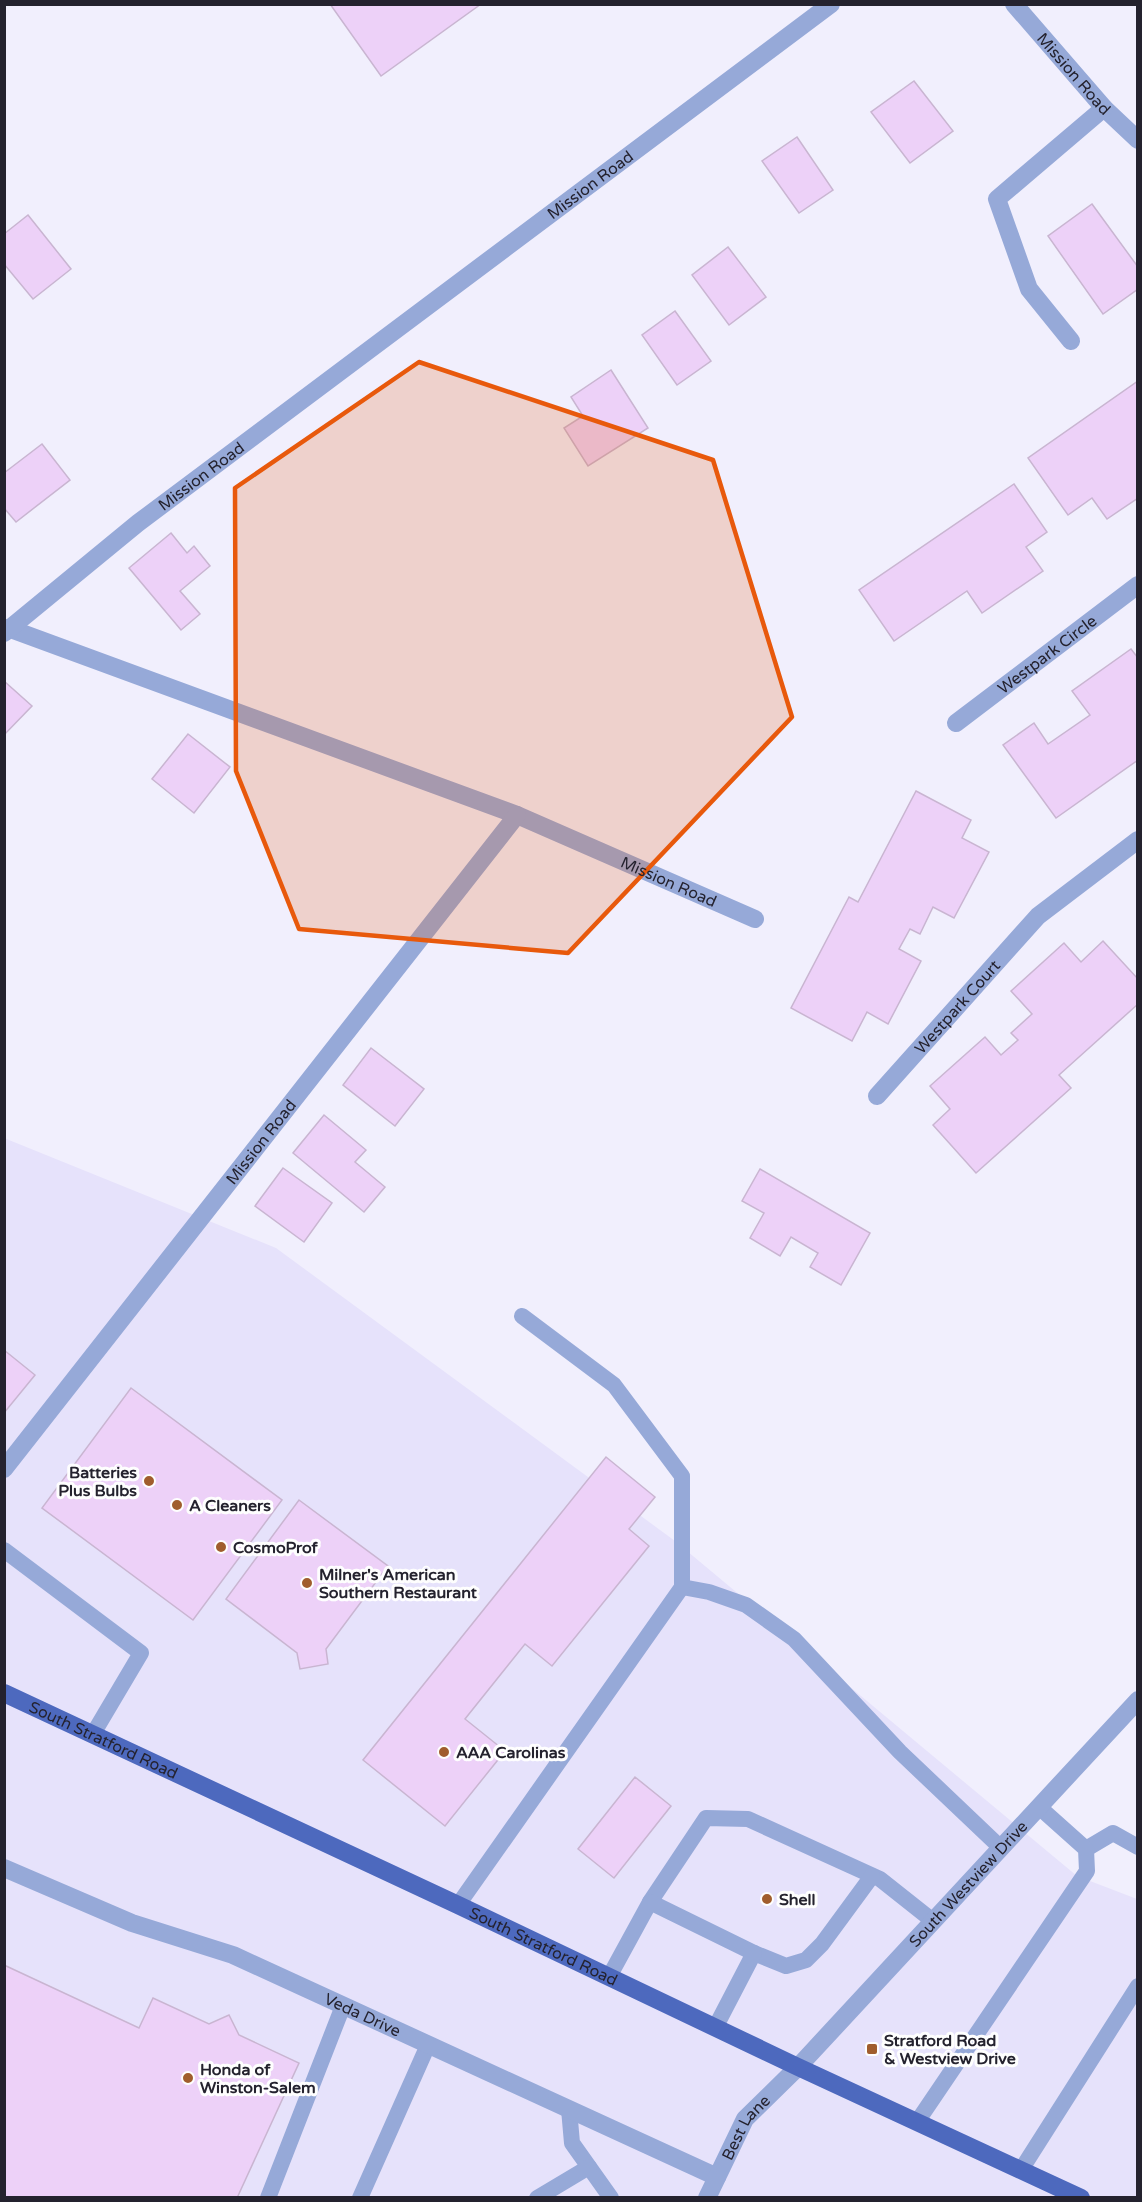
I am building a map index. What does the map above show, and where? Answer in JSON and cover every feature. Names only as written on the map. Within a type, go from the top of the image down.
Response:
[{"type":"main road","name":"South Stratford Road","points":[[4,1693],[1081,2198]]},
{"type":"street","name":"Mission Road","points":[[6,630],[147,516],[831,4]]},
{"type":"street","name":"Mission Road","points":[[1014,4],[1104,108],[1137,140]]},
{"type":"street","points":[[1071,341],[1029,289],[997,199],[1104,108]]},
{"type":"street","name":"Westpark Circle","points":[[956,723],[1137,585]]},
{"type":"street","name":"Mission Road","points":[[6,630],[517,815],[755,920]]},
{"type":"street","name":"Mission Road","points":[[4,1469],[517,815]]},
{"type":"street","name":"Westpark Court","points":[[877,1096],[1038,916],[1137,840]]},
{"type":"street","name":"South Westview Drive","points":[[798,2067],[1137,1700]]},
{"type":"street","name":"Veda Drive","points":[[4,1868],[132,1923],[233,1955],[717,2177]]},
{"type":"street","name":"Best Lane","points":[[707,2198],[745,2119],[798,2067]]},
{"type":"lane","points":[[458,1905],[682,1587],[682,1476],[614,1385],[522,1316]]},
{"type":"lane","points":[[4,1550],[141,1653],[93,1734]]},
{"type":"lane","points":[[682,1587],[710,1592],[746,1605],[794,1639],[900,1752],[1001,1848]]},
{"type":"lane","points":[[917,2122],[1087,1871],[1086,1849],[1039,1807]]},
{"type":"lane","points":[[609,1977],[650,1902],[706,1818],[748,1819],[880,1879],[933,1921]]},
{"type":"lane","points":[[1086,1849],[1113,1833],[1137,1847]]},
{"type":"lane","points":[[650,1902],[754,1953],[786,1966],[807,1960],[822,1944],[872,1876]]},
{"type":"lane","points":[[715,2028],[754,1953]]},
{"type":"lane","points":[[1021,2170],[1137,1986]]},
{"type":"lane","points":[[268,2198],[343,2006]]},
{"type":"lane","points":[[360,2198],[428,2045]]},
{"type":"lane","points":[[569,2109],[572,2144],[611,2198]]},
{"type":"lane","points":[[537,2198],[590,2168]]},
{"type":"highlighted area","points":[[419,362],[713,460],[792,717],[568,953],[299,929],[236,771],[235,488]]},
{"type":"shaded area","points":[[4,1138],[276,1248],[675,1541],[1077,1876],[1137,1899],[1137,2197],[5,2197]]},
{"type":"building","points":[[330,4],[481,4],[381,76]]},
{"type":"building","points":[[914,81],[953,131],[910,163],[871,112]]},
{"type":"building","points":[[797,137],[833,190],[799,213],[762,161]]},
{"type":"building","points":[[1092,204],[1138,267],[1138,289],[1103,314],[1048,236]]},
{"type":"building","points":[[28,215],[71,269],[33,299],[4,264],[4,234]]},
{"type":"building","points":[[728,247],[766,297],[729,325],[692,275]]},
{"type":"building","points":[[675,311],[711,361],[677,385],[642,335]]},
{"type":"building","points":[[611,370],[648,428],[588,466],[564,428],[583,416],[571,397]]},
{"type":"building","points":[[1138,381],[1138,498],[1107,519],[1092,498],[1068,515],[1028,458]]},
{"type":"building","points":[[42,444],[70,480],[16,522],[4,508],[4,473]]},
{"type":"building","points":[[1014,484],[1047,532],[1026,547],[1043,571],[982,613],[967,591],[894,641],[859,590]]},
{"type":"building","points":[[171,533],[187,553],[194,546],[210,566],[180,591],[200,614],[181,630],[129,568]]},
{"type":"building","points":[[1131,649],[1138,658],[1138,760],[1056,818],[1003,745],[1034,723],[1048,744],[1090,715],[1072,691]]},
{"type":"building","points":[[4,681],[32,706],[4,735]]},
{"type":"building","points":[[188,734],[230,767],[194,813],[152,779]]},
{"type":"building","points":[[916,791],[971,820],[962,838],[989,852],[954,918],[933,907],[920,934],[910,929],[899,949],[921,961],[888,1024],[867,1012],[852,1041],[791,1008],[849,897],[858,902]]},
{"type":"building","points":[[1103,941],[1138,979],[1138,1004],[1059,1075],[1071,1088],[976,1173],[933,1125],[950,1109],[930,1086],[985,1037],[1001,1055],[1018,1040],[1011,1033],[1032,1014],[1011,991],[1064,943],[1081,962]]},
{"type":"building","points":[[371,1048],[424,1089],[395,1126],[343,1085]]},
{"type":"building","points":[[324,1115],[366,1150],[355,1162],[385,1187],[364,1212],[293,1153]]},
{"type":"building","points":[[283,1168],[332,1203],[304,1242],[255,1206]]},
{"type":"building","points":[[760,1169],[870,1233],[841,1285],[810,1267],[818,1253],[791,1237],[780,1256],[750,1238],[764,1213],[742,1201]]},
{"type":"building","points":[[4,1350],[35,1375],[4,1413]]},
{"type":"building","points":[[131,1388],[282,1500],[193,1620],[42,1508]]},
{"type":"building","points":[[606,1457],[655,1497],[629,1529],[649,1546],[552,1666],[525,1644],[465,1719],[505,1751],[445,1826],[363,1760]]},
{"type":"building","name":"Milner's American Southern Restaurant","points":[[299,1500],[388,1566],[326,1649],[328,1664],[300,1669],[297,1653],[226,1599]]},
{"type":"building","points":[[635,1777],[671,1806],[614,1878],[578,1849]]},
{"type":"building","points":[[4,1965],[139,2028],[153,1998],[209,2024],[229,2015],[239,2035],[299,2063],[237,2198],[4,2198]]},
{"type":"place","name":"Batteries Plus Bulbs","points":[[149,1481]]},
{"type":"place","name":"A Cleaners","points":[[177,1505]]},
{"type":"place","name":"CosmoProf","points":[[221,1547]]},
{"type":"place","name":"Milner's American Southern Restaurant","points":[[307,1583]]},
{"type":"place","name":"AAA Carolinas","points":[[444,1752]]},
{"type":"place","name":"Shell","points":[[767,1899]]},
{"type":"place","name":"Stratford Road & Westview Drive","points":[[872,2049]]},
{"type":"place","name":"Honda of Winston-Salem","points":[[188,2078]]}]
